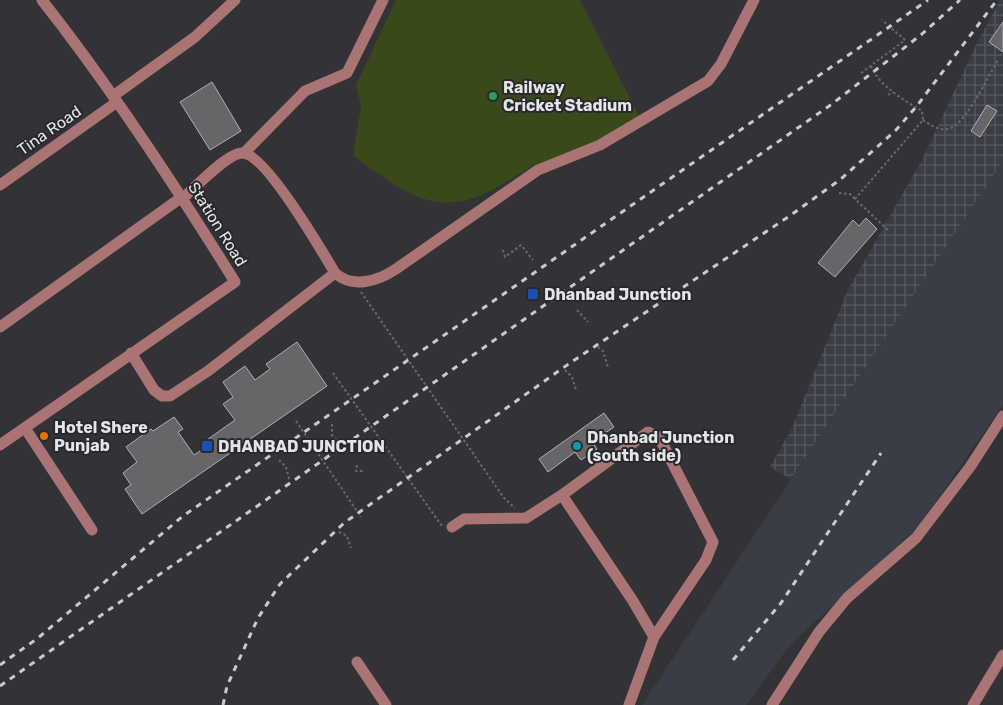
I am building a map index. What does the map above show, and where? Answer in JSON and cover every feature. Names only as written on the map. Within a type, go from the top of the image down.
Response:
[{"type":"street","name":"Station Road","points":[[0,445],[131,352],[235,282],[182,198],[115,99],[42,0]]},
{"type":"street","name":"Tina Road","points":[[0,185],[195,37],[235,0]]},
{"type":"street","points":[[0,327],[182,198],[222,163],[244,153],[305,91],[347,73],[383,0]]},
{"type":"street","points":[[244,153],[257,160],[277,184],[335,273],[343,278],[361,282],[373,280],[390,273],[538,170],[600,145],[708,81],[721,64],[754,0]]},
{"type":"street","points":[[131,352],[154,390],[162,396],[170,396],[208,371],[335,273]]},
{"type":"street","points":[[772,705],[819,632],[847,598],[916,538],[970,467],[1003,416]]},
{"type":"street","points":[[25,428],[92,530]]},
{"type":"street","points":[[452,527],[464,519],[526,518],[562,495],[648,432],[659,437],[713,542],[706,560],[654,637],[629,705]]},
{"type":"street","points":[[562,495],[633,601],[654,637]]},
{"type":"street","points":[[973,705],[1003,655]]},
{"type":"street","points":[[357,662],[386,705]]},
{"type":"path","points":[[861,73],[905,40],[882,20]]},
{"type":"path","points":[[871,66],[874,73],[893,92],[922,111],[923,120],[931,126],[947,129],[960,123],[998,60]]},
{"type":"path","points":[[888,95],[893,92]]},
{"type":"path","points":[[854,200],[923,120]]},
{"type":"path","points":[[839,193],[850,194],[854,200],[889,231]]},
{"type":"path","points":[[502,250],[504,257],[521,245],[533,260]]},
{"type":"path","points":[[358,287],[504,498]]},
{"type":"path","points":[[577,310],[588,322]]},
{"type":"path","points":[[598,347],[603,351],[608,367]]},
{"type":"path","points":[[565,370],[572,376],[576,390]]},
{"type":"path","points":[[333,373],[440,525]]},
{"type":"path","points":[[296,421],[361,516]]},
{"type":"path","points":[[332,424],[332,435],[340,444]]},
{"type":"path","points":[[279,460],[286,467],[289,479]]},
{"type":"path","points":[[357,465],[356,471],[364,471]]},
{"type":"path","points":[[339,532],[347,536],[351,548]]},
{"type":"shaded area","points":[[1000,0],[1003,0],[1003,161],[791,479],[770,467],[792,428],[848,290],[923,158],[977,43]]},
{"type":"shaded area","points":[[1003,160],[1003,405],[918,527],[790,645],[746,705],[642,705]]},
{"type":"green space","name":"Railway Cricket Stadium","points":[[396,0],[580,0],[639,116],[586,147],[536,165],[478,196],[453,202],[439,202],[416,196],[393,184],[353,156],[361,106],[356,85]]},
{"type":"building","points":[[1003,22],[1003,52],[989,42]]},
{"type":"building","points":[[212,82],[241,131],[210,150],[180,102]]},
{"type":"building","points":[[987,105],[997,111],[980,137],[971,131]]},
{"type":"building","points":[[866,218],[877,229],[835,277],[818,263],[853,220],[859,226]]},
{"type":"building","name":"Dhanbad Junction","points":[[297,342],[327,386],[142,514],[125,489],[131,485],[123,473],[137,462],[126,447],[151,429],[153,431],[174,417],[183,429],[178,432],[194,455],[207,446],[204,442],[235,420],[223,404],[233,397],[223,382],[245,366],[255,380],[270,369],[266,364]]},
{"type":"building","name":"Dhanbad Junction (south side)","points":[[604,413],[614,427],[592,442],[597,449],[581,460],[575,452],[548,472],[539,459]]},
{"type":"railway","points":[[0,665],[38,638],[183,516],[928,0]]},
{"type":"railway","points":[[0,686],[832,104],[922,34],[960,0]]},
{"type":"railway","points":[[223,705],[227,686],[258,618],[280,584],[344,523],[570,363],[791,215],[841,179],[896,130],[916,107],[997,0]]},
{"type":"railway","points":[[733,660],[781,603],[881,453]]},
{"type":"place","name":"Railway Cricket Stadium","points":[[493,96]]},
{"type":"place","name":"Dhanbad Junction","points":[[533,294]]},
{"type":"place","name":"Hotel Shere Punjab","points":[[44,436]]},
{"type":"place","name":"DHANBAD JUNCTION","points":[[207,446]]},
{"type":"place","name":"Dhanbad Junction (south side)","points":[[577,446]]}]
